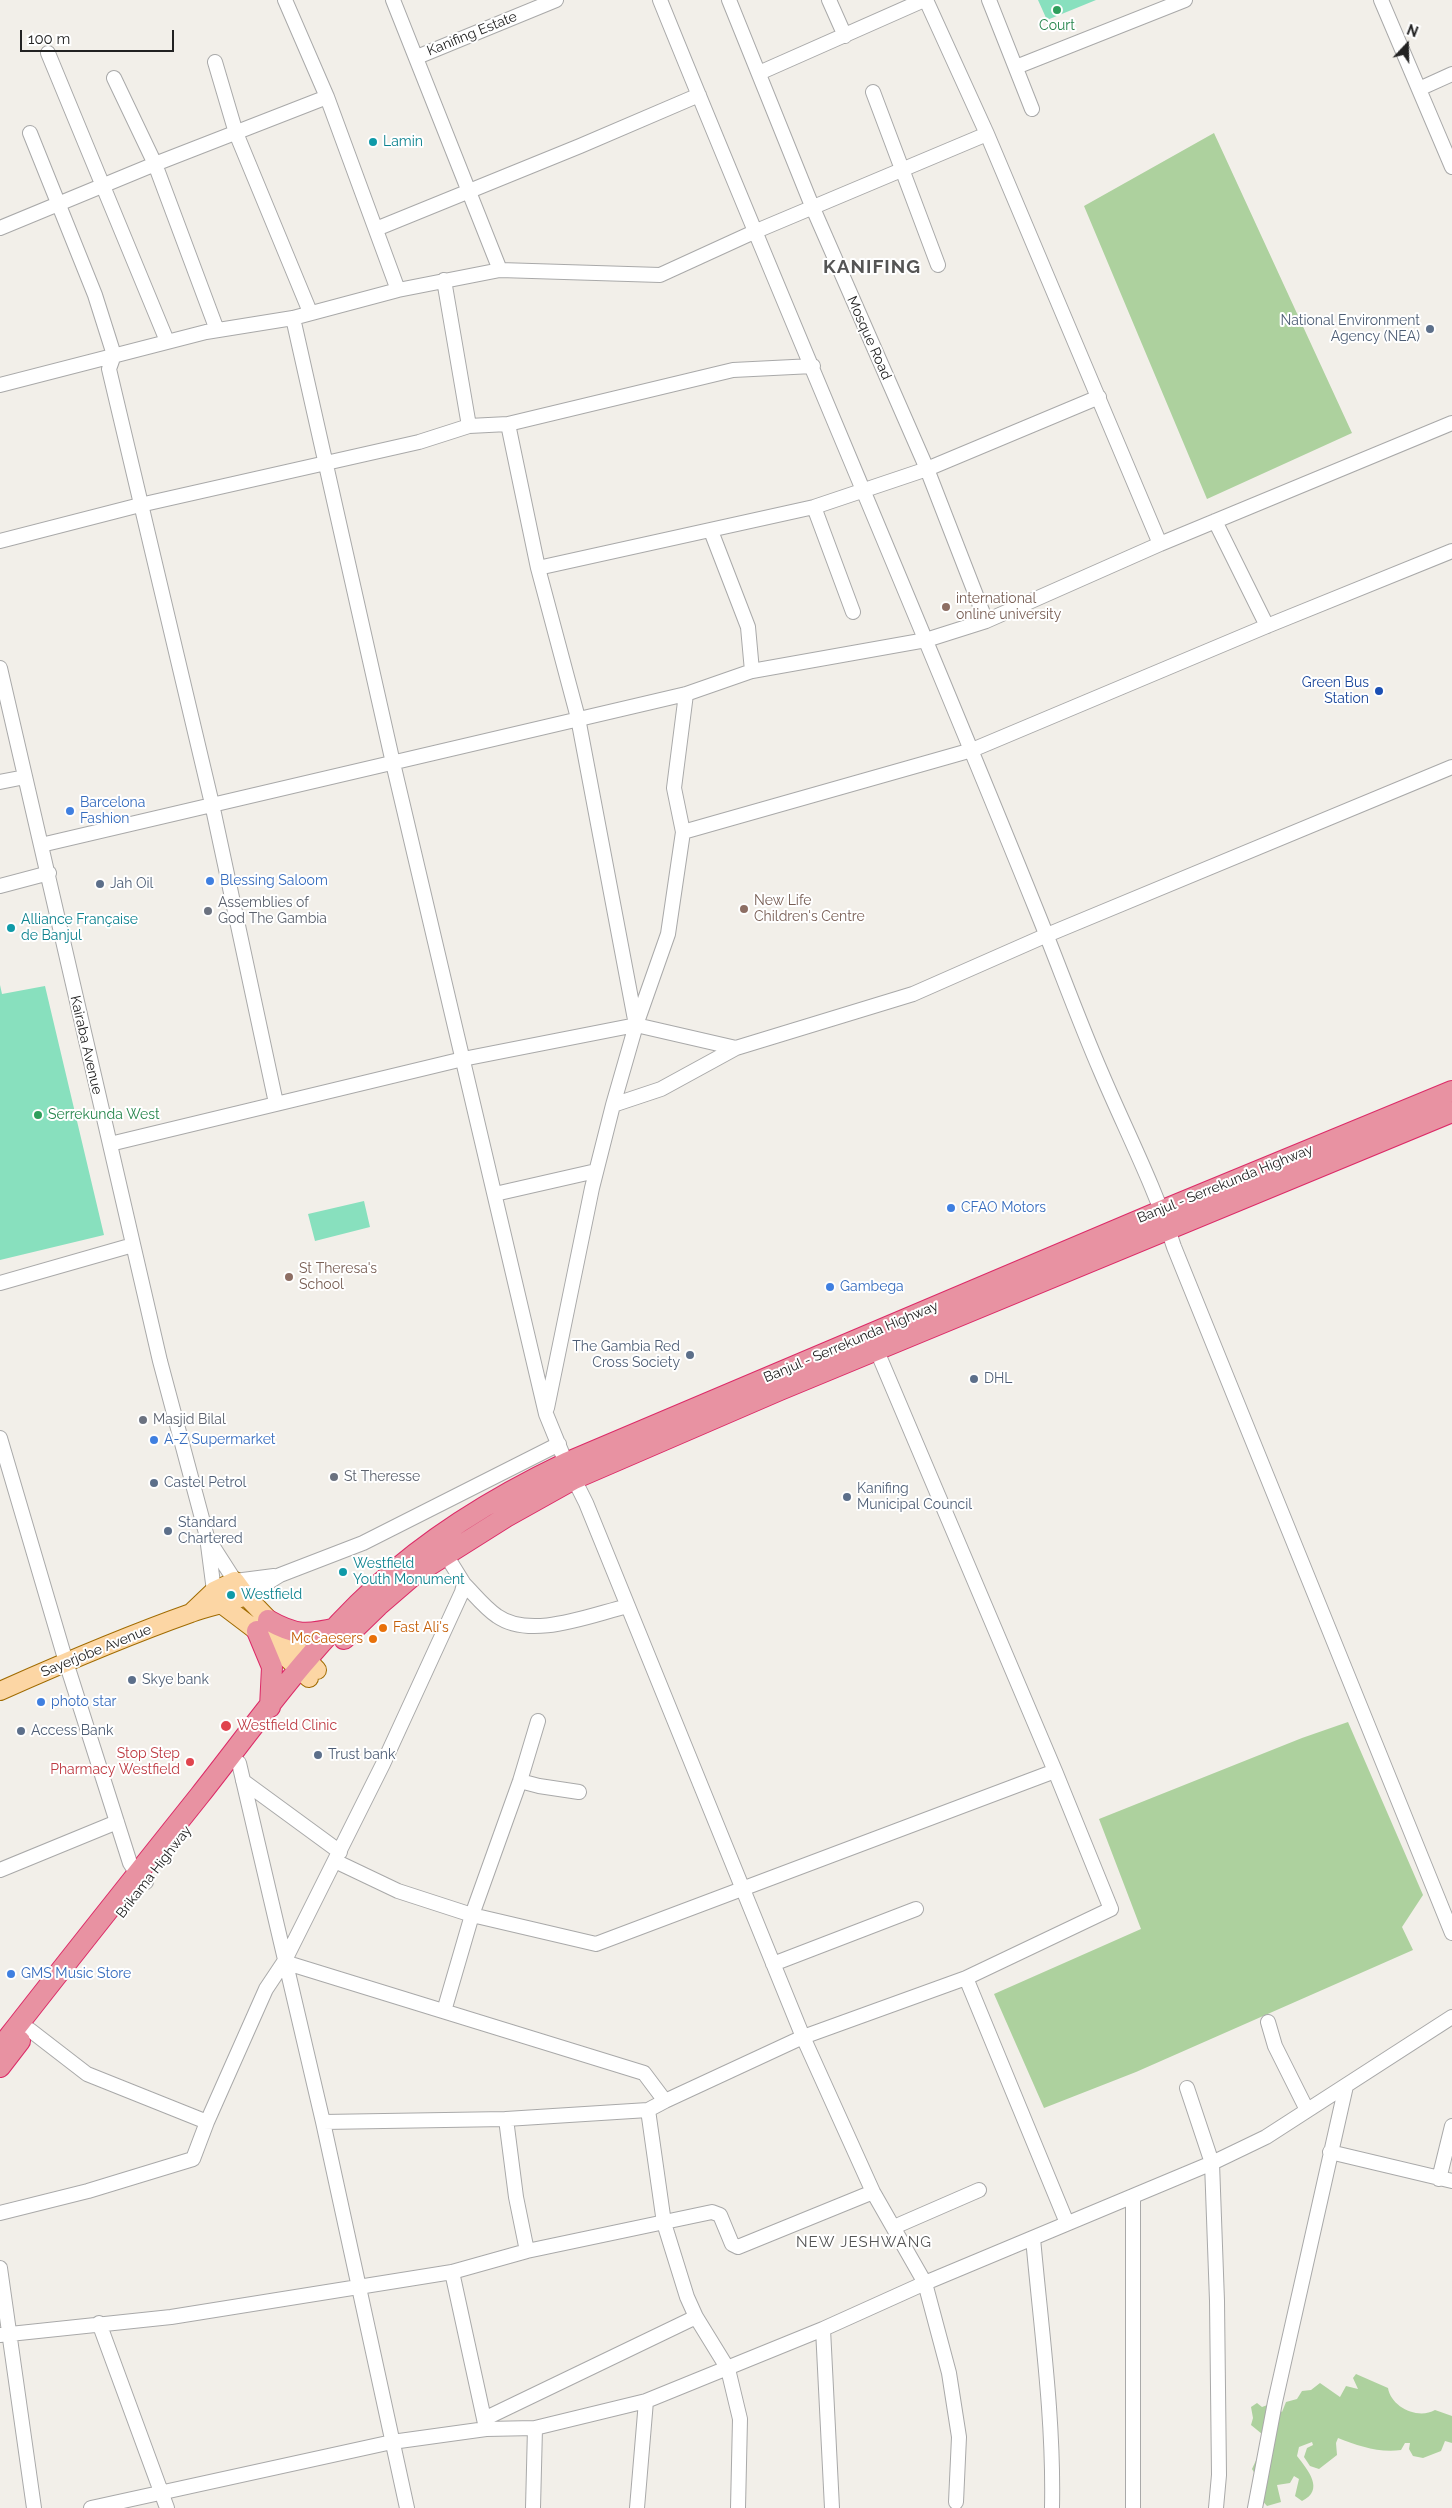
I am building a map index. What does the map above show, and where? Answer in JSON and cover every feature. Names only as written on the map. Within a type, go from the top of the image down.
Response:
[{"type":"highway","name":"Banjul - Serrekunda Highway","points":[[308,1670],[337,1628],[375,1587],[418,1552],[487,1504],[877,1351],[1452,1090]]},
{"type":"highway","name":"Banjul - Serrekunda Highway","points":[[308,1670],[414,1575],[570,1471],[1164,1220],[1452,1112]]},
{"type":"highway","points":[[270,1707],[272,1667],[263,1626],[300,1634],[312,1634],[337,1628]]},
{"type":"highway","name":"Brikama Highway","points":[[0,2067],[30,2030],[141,1878],[270,1707],[308,1670]]},
{"type":"highway","name":"Brikama Highway","points":[[0,2048],[141,1878],[241,1772],[308,1670]]},
{"type":"main road","name":"Sayerjobe Avenue","points":[[0,1691],[66,1662],[192,1612],[219,1598],[235,1581]]},
{"type":"main road","name":"Kairaba Avenue","points":[[235,1581],[263,1626]]},
{"type":"main road","name":"Sayerjobe Avenue","points":[[219,1598],[246,1596]]},
{"type":"main road","name":"Kairaba Avenue","points":[[219,1598],[263,1626],[308,1670]]},
{"type":"street","points":[[285,0],[327,97],[398,290]]},
{"type":"street","points":[[393,0],[500,270]]},
{"type":"street","name":"Kanifing Estate","points":[[417,57],[556,0]]},
{"type":"street","points":[[660,0],[754,232],[813,366],[972,750],[1100,1071],[1153,1188],[1164,1220],[1452,1933]]},
{"type":"street","name":"Mosque Road","points":[[729,0],[812,206],[927,469],[986,621]]},
{"type":"street","points":[[829,0],[845,36]]},
{"type":"street","points":[[759,73],[925,0],[987,134],[1160,544]]},
{"type":"street","points":[[989,0],[1032,109]]},
{"type":"street","points":[[1016,67],[1156,5],[1185,0]]},
{"type":"street","points":[[1381,0],[1452,167]]},
{"type":"street","points":[[48,53],[167,342]]},
{"type":"street","points":[[215,62],[236,134],[310,312]]},
{"type":"street","points":[[1419,89],[1452,74]]},
{"type":"street","points":[[114,78],[155,164],[218,330]]},
{"type":"street","points":[[873,92],[938,265]]},
{"type":"street","points":[[376,229],[699,95]]},
{"type":"street","points":[[0,228],[59,205],[102,185],[327,97]]},
{"type":"street","points":[[30,133],[95,295],[114,355],[108,370],[212,804],[276,1103]]},
{"type":"street","points":[[0,385],[218,330],[292,318],[398,290],[500,270],[660,275],[812,206],[987,134]]},
{"type":"street","points":[[444,280],[469,426]]},
{"type":"street","points":[[292,318],[393,763],[546,1414],[628,1606],[802,2037],[874,2192],[925,2282],[949,2373],[959,2437],[956,2502]]},
{"type":"street","points":[[0,541],[140,505],[419,442],[469,426],[508,424],[732,370],[813,366]]},
{"type":"street","points":[[538,568],[814,507],[927,469],[1099,397]]},
{"type":"street","points":[[41,845],[686,694],[752,670],[926,640],[986,621],[1160,544],[1452,423]]},
{"type":"street","points":[[508,424],[538,568],[578,718],[636,1026]]},
{"type":"street","points":[[814,507],[853,612]]},
{"type":"street","points":[[1215,521],[1267,626]]},
{"type":"street","points":[[711,531],[748,627],[752,670]]},
{"type":"street","points":[[683,832],[972,750],[1267,626],[1452,551]]},
{"type":"street","name":"Kairaba Avenue","points":[[0,668],[49,873],[60,932],[160,1360],[207,1537],[219,1598]]},
{"type":"street","points":[[546,1414],[596,1170],[636,1026],[668,934],[683,832],[674,788],[686,694]]},
{"type":"street","points":[[613,1105],[661,1089],[736,1048],[913,994],[1047,935],[1452,767]]},
{"type":"street","points":[[0,782],[25,777]]},
{"type":"street","points":[[0,886],[49,873]]},
{"type":"street","points":[[110,1144],[463,1059],[636,1026],[736,1048]]},
{"type":"street","points":[[495,1194],[596,1170]]},
{"type":"street","points":[[0,1283],[133,1245]]},
{"type":"street","points":[[323,2122],[506,2119],[648,2110],[802,2037],[966,1978],[1110,1909],[1055,1771],[877,1351]]},
{"type":"street","points":[[0,1438],[4,1463],[130,1863],[141,1878]]},
{"type":"street","points":[[246,1596],[280,1575],[363,1543],[559,1444]]},
{"type":"street","name":"Kairaba Avenue","points":[[207,1537],[235,1581]]},
{"type":"street","points":[[446,1555],[464,1584],[496,1616],[516,1626],[537,1628],[628,1606]]},
{"type":"street","points":[[235,1581],[280,1575]]},
{"type":"street","points":[[0,2213],[88,2191],[193,2159],[207,2122],[266,1989],[284,1962],[383,1764],[464,1584]]},
{"type":"street","points":[[444,2012],[472,1915],[520,1780],[538,1721]]},
{"type":"street","points":[[241,1772],[337,1856],[398,1891],[472,1915],[596,1944],[1055,1771]]},
{"type":"street","points":[[241,1772],[323,2122],[407,2508]]},
{"type":"street","points":[[520,1780],[539,1786],[579,1792]]},
{"type":"street","points":[[0,1870],[117,1822]]},
{"type":"street","points":[[773,1964],[916,1909]]},
{"type":"street","points":[[284,1962],[644,2073],[665,2101]]},
{"type":"street","points":[[966,1978],[1067,2223]]},
{"type":"street","points":[[91,2508],[392,2442],[485,2424],[534,2428],[646,2401],[823,2329],[925,2282],[1212,2163],[1266,2137],[1452,2017]]},
{"type":"street","points":[[1268,2022],[1275,2046],[1307,2110]]},
{"type":"street","points":[[30,2030],[88,2074],[207,2122]]},
{"type":"street","points":[[1255,2508],[1275,2402],[1346,2086]]},
{"type":"street","points":[[1187,2088],[1212,2163],[1218,2340],[1219,2475],[1216,2508]]},
{"type":"street","points":[[648,2110],[664,2223],[687,2297],[696,2317],[728,2368],[740,2419],[738,2508]]},
{"type":"street","points":[[506,2119],[516,2197],[527,2251]]},
{"type":"street","points":[[1330,2152],[1446,2180],[1452,2126]]},
{"type":"street","points":[[894,2227],[979,2190]]},
{"type":"street","points":[[4,2335],[99,2323],[171,2317],[452,2272],[527,2251],[717,2213],[732,2244],[738,2246],[874,2192]]},
{"type":"street","points":[[1132,2196],[1132,2508]]},
{"type":"street","points":[[1033,2238],[1044,2364],[1052,2508]]},
{"type":"street","points":[[0,2268],[4,2335],[34,2508]]},
{"type":"street","points":[[452,2272],[485,2424]]},
{"type":"street","points":[[485,2424],[696,2317]]},
{"type":"street","points":[[99,2323],[167,2508]]},
{"type":"street","points":[[823,2329],[832,2508]]},
{"type":"street","points":[[637,2508],[646,2401]]},
{"type":"street","points":[[533,2508],[534,2428]]},
{"type":"green space","name":"Court","points":[[1038,0],[1096,0],[1047,20]]},
{"type":"green space","points":[[1214,133],[1352,433],[1207,499],[1084,206]]},
{"type":"green space","name":"Serrekunda West","points":[[0,985],[2,994],[45,986],[104,1235],[0,1260]]},
{"type":"green space","points":[[364,1201],[370,1227],[315,1241],[308,1214]]},
{"type":"green space","points":[[1348,1722],[1423,1895],[1402,1927],[1413,1950],[1136,2072],[1044,2108],[994,1994],[1141,1929],[1099,1819],[1302,1738]]},
{"type":"green space","points":[[1356,2374],[1388,2388],[1394,2401],[1406,2410],[1428,2413],[1435,2410],[1452,2416],[1452,2443],[1445,2441],[1441,2451],[1423,2458],[1413,2456],[1409,2449],[1410,2443],[1405,2443],[1401,2450],[1385,2451],[1361,2446],[1338,2438],[1336,2443],[1337,2455],[1319,2469],[1310,2466],[1304,2457],[1307,2448],[1313,2445],[1312,2442],[1299,2447],[1297,2456],[1306,2467],[1312,2480],[1313,2486],[1309,2496],[1302,2501],[1295,2496],[1299,2479],[1294,2476],[1290,2483],[1277,2485],[1281,2502],[1267,2506],[1259,2497],[1260,2482],[1252,2469],[1263,2445],[1262,2434],[1251,2425],[1253,2418],[1251,2407],[1257,2403],[1262,2407],[1273,2403],[1282,2412],[1286,2402],[1297,2399],[1302,2391],[1311,2390],[1320,2383],[1340,2397],[1346,2386],[1358,2389],[1353,2378]]},
{"type":"place","name":"Court","points":[[1057,10]]},
{"type":"place","name":"Lamin","points":[[373,142]]},
{"type":"place","name":"National Environment Agency (NEA)","points":[[1430,329]]},
{"type":"place","name":"international online university","points":[[946,607]]},
{"type":"place","name":"Green Bus Station","points":[[1379,691]]},
{"type":"place","name":"Barcelona Fashion","points":[[70,811]]},
{"type":"place","name":"Blessing Saloom","points":[[210,881]]},
{"type":"place","name":"Jah Oil","points":[[100,884]]},
{"type":"place","name":"New Life Children's Centre","points":[[744,909]]},
{"type":"place","name":"Assemblies of God The Gambia","points":[[208,911]]},
{"type":"place","name":"Alliance Française de Banjul","points":[[11,928]]},
{"type":"place","name":"Serrekunda West","points":[[38,1115]]},
{"type":"place","name":"CFAO Motors","points":[[951,1208]]},
{"type":"place","name":"St Theresa's School","points":[[289,1277]]},
{"type":"place","name":"Gambega","points":[[830,1287]]},
{"type":"place","name":"The Gambia Red Cross Society","points":[[690,1355]]},
{"type":"place","name":"DHL","points":[[974,1379]]},
{"type":"place","name":"Masjid Bilal","points":[[143,1420]]},
{"type":"place","name":"A-Z Supermarket","points":[[154,1440]]},
{"type":"place","name":"St Theresse","points":[[334,1477]]},
{"type":"place","name":"Castel Petrol","points":[[154,1483]]},
{"type":"place","name":"Kanifing Municipal Council","points":[[847,1497]]},
{"type":"place","name":"Standard Chartered","points":[[168,1531]]},
{"type":"place","name":"Westfield Youth Monument","points":[[343,1572]]},
{"type":"place","name":"Westfield","points":[[231,1595]]},
{"type":"place","name":"Fast Ali's","points":[[383,1628]]},
{"type":"place","name":"McCaesers","points":[[373,1639]]},
{"type":"place","name":"Skye bank","points":[[132,1680]]},
{"type":"place","name":"photo star","points":[[41,1702]]},
{"type":"place","name":"Westfield Clinic","points":[[226,1726]]},
{"type":"place","name":"Access Bank","points":[[21,1731]]},
{"type":"place","name":"Trust bank","points":[[318,1755]]},
{"type":"place","name":"Stop Step Pharmacy Westfield","points":[[190,1762]]},
{"type":"place","name":"GMS Music Store","points":[[11,1974]]},
{"type":"district","name":"KANIFING","points":[[872,267]]},
{"type":"district","name":"NEW JESHWANG","points":[[864,2242]]}]
